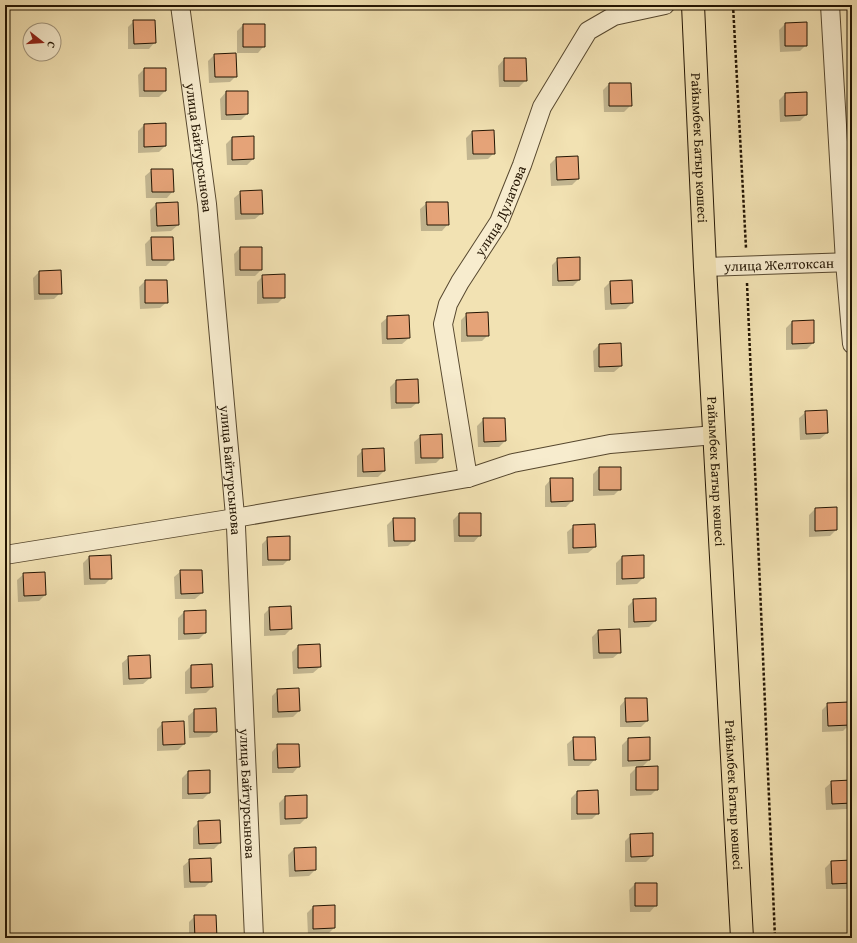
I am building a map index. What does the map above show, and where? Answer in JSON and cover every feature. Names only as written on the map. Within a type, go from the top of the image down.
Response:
[{"type":"main road","name":"Райымбек Батыр көшесі","points":[[693,5],[705,267],[742,938]]},
{"type":"street","name":"улица Байтурсынова","points":[[180,5],[207,204],[235,518],[254,938]]},
{"type":"street","name":"улица Дулатова","points":[[468,478],[443,324],[448,304],[460,282],[499,222],[522,165],[542,107],[588,31],[614,16],[665,5]]},
{"type":"street","points":[[830,5],[849,262],[852,344]]},
{"type":"street","name":"улица Желтоксан","points":[[705,267],[849,262]]},
{"type":"street","points":[[5,555],[235,518],[468,478],[512,463],[610,444],[715,435]]},
{"type":"path","points":[[733,5],[746,265],[775,938]]},
{"type":"building","points":[[133,20],[155,20],[156,43],[134,44]]},
{"type":"building","points":[[807,22],[807,46],[785,46],[785,23]]},
{"type":"building","points":[[243,24],[265,24],[265,47],[243,47]]},
{"type":"building","points":[[236,53],[237,77],[215,77],[214,54]]},
{"type":"building","points":[[504,58],[526,58],[527,81],[504,81]]},
{"type":"building","points":[[144,68],[166,68],[166,91],[144,91]]},
{"type":"building","points":[[609,83],[631,83],[632,106],[609,106]]},
{"type":"building","points":[[226,91],[248,91],[248,114],[226,115]]},
{"type":"building","points":[[807,92],[807,115],[785,116],[785,93]]},
{"type":"building","points":[[166,123],[166,146],[144,147],[144,124]]},
{"type":"building","points":[[494,130],[495,154],[473,154],[472,131]]},
{"type":"building","points":[[254,136],[254,159],[232,160],[232,137]]},
{"type":"building","points":[[578,156],[579,179],[557,180],[556,157]]},
{"type":"building","points":[[151,169],[173,169],[174,192],[152,192]]},
{"type":"building","points":[[262,190],[263,214],[241,214],[240,191]]},
{"type":"building","points":[[178,202],[179,225],[157,226],[156,203]]},
{"type":"building","points":[[426,202],[448,202],[449,225],[427,225]]},
{"type":"building","points":[[151,237],[173,237],[174,260],[152,260]]},
{"type":"building","points":[[240,247],[262,247],[262,270],[240,270]]},
{"type":"building","points":[[580,257],[580,280],[558,281],[557,258]]},
{"type":"building","points":[[61,270],[62,294],[39,294],[39,271]]},
{"type":"building","points":[[285,274],[285,298],[263,298],[262,275]]},
{"type":"building","points":[[145,280],[167,280],[168,303],[145,303]]},
{"type":"building","points":[[632,280],[633,303],[611,304],[610,281]]},
{"type":"building","points":[[488,312],[489,336],[467,336],[466,313]]},
{"type":"building","points":[[409,315],[410,338],[387,339],[387,316]]},
{"type":"building","points":[[814,320],[814,343],[792,344],[792,321]]},
{"type":"building","points":[[621,343],[622,366],[599,367],[599,344]]},
{"type":"building","points":[[418,379],[419,403],[396,403],[396,380]]},
{"type":"building","points":[[827,410],[828,433],[806,434],[805,411]]},
{"type":"building","points":[[483,418],[505,418],[506,441],[484,442]]},
{"type":"building","points":[[442,434],[443,458],[421,458],[420,435]]},
{"type":"building","points":[[384,448],[385,471],[363,472],[362,449]]},
{"type":"building","points":[[599,467],[621,467],[621,490],[599,490]]},
{"type":"building","points":[[550,478],[573,478],[573,501],[551,502]]},
{"type":"building","points":[[837,507],[837,530],[815,531],[815,508]]},
{"type":"building","points":[[459,513],[481,513],[481,536],[459,536]]},
{"type":"building","points":[[393,518],[415,518],[415,541],[394,541]]},
{"type":"building","points":[[595,524],[596,547],[573,548],[573,525]]},
{"type":"building","points":[[290,536],[290,560],[268,560],[267,537]]},
{"type":"building","points":[[111,555],[112,579],[90,579],[89,556]]},
{"type":"building","points":[[644,555],[644,578],[622,579],[622,556]]},
{"type":"building","points":[[180,570],[202,570],[203,593],[181,594]]},
{"type":"building","points":[[45,572],[46,595],[24,596],[23,573]]},
{"type":"building","points":[[656,598],[656,621],[634,622],[633,599]]},
{"type":"building","points":[[291,606],[292,629],[270,630],[269,607]]},
{"type":"building","points":[[206,610],[206,633],[184,634],[184,611]]},
{"type":"building","points":[[620,629],[621,653],[599,653],[598,630]]},
{"type":"building","points":[[320,644],[321,667],[298,668],[298,645]]},
{"type":"building","points":[[150,655],[151,678],[129,679],[128,656]]},
{"type":"building","points":[[212,664],[213,687],[191,688],[191,665]]},
{"type":"building","points":[[299,688],[300,711],[278,712],[277,689]]},
{"type":"building","points":[[625,698],[647,698],[648,721],[626,722]]},
{"type":"building","points":[[849,702],[850,725],[828,726],[827,703]]},
{"type":"building","points":[[216,708],[217,732],[194,732],[194,709]]},
{"type":"building","points":[[184,721],[185,744],[163,745],[162,722]]},
{"type":"building","points":[[573,737],[595,737],[596,760],[574,760]]},
{"type":"building","points":[[650,737],[650,760],[628,761],[628,738]]},
{"type":"building","points":[[277,744],[299,744],[300,767],[278,768]]},
{"type":"building","points":[[658,766],[658,790],[636,790],[636,767]]},
{"type":"building","points":[[210,770],[210,793],[188,794],[188,771]]},
{"type":"building","points":[[852,780],[852,803],[832,804],[831,781]]},
{"type":"building","points":[[598,790],[599,814],[577,814],[577,791]]},
{"type":"building","points":[[307,795],[307,818],[285,819],[285,796]]},
{"type":"building","points":[[220,820],[221,843],[199,844],[198,821]]},
{"type":"building","points":[[653,833],[653,856],[631,857],[630,834]]},
{"type":"building","points":[[316,847],[316,870],[295,871],[294,848]]},
{"type":"building","points":[[211,858],[212,882],[190,882],[189,859]]},
{"type":"building","points":[[852,860],[852,883],[832,884],[831,861]]},
{"type":"building","points":[[635,883],[657,883],[657,906],[635,906]]},
{"type":"building","points":[[335,905],[335,928],[313,929],[313,906]]},
{"type":"building","points":[[194,915],[216,915],[217,938],[195,938]]}]
